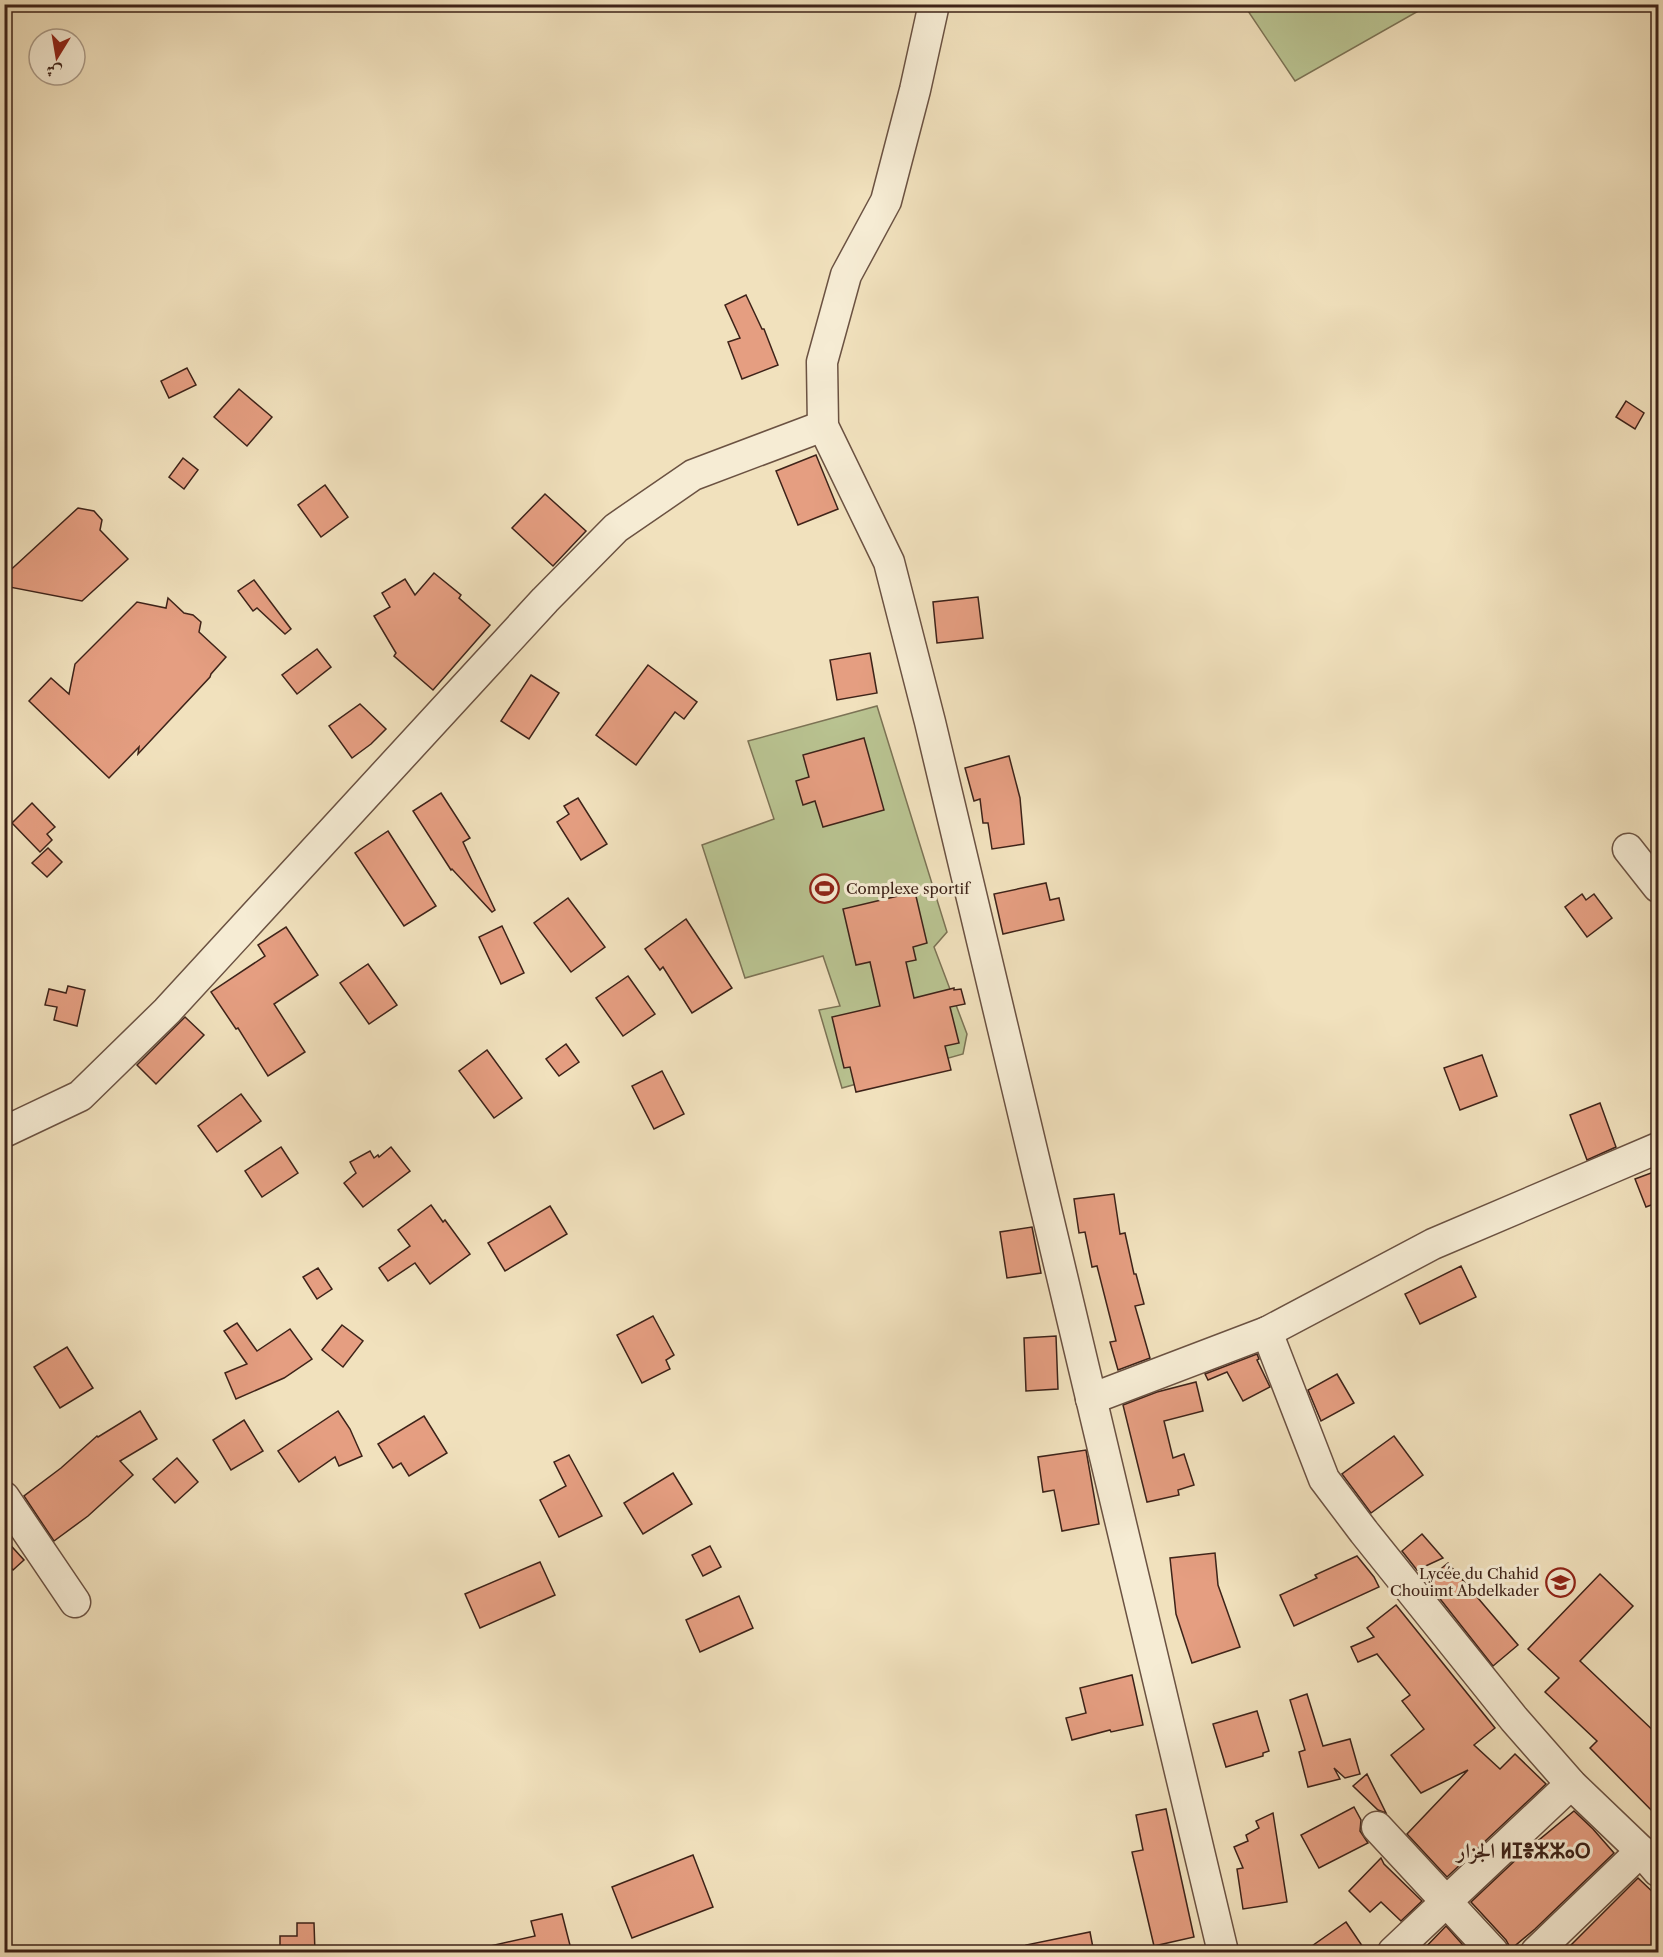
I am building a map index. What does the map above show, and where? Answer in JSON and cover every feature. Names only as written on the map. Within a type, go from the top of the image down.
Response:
[{"type":"street","points":[[934,4],[915,90],[886,201],[846,275],[822,362],[823,426],[889,562],[930,722],[1220,1941],[1245,1953]]},
{"type":"street","points":[[4,1132],[80,1096],[151,1026],[545,600],[616,528],[693,475],[823,426]]},
{"type":"street","points":[[1628,849],[1659,886]]},
{"type":"street","points":[[1091,1399],[1267,1332],[1433,1244],[1659,1148]]},
{"type":"street","points":[[1267,1332],[1324,1479],[1514,1719],[1571,1784],[1650,1861],[1536,1953]]},
{"type":"street","points":[[4,1497],[75,1602]]},
{"type":"street","points":[[1393,1953],[1571,1784]]},
{"type":"street","points":[[1377,1827],[1493,1953]]},
{"type":"green space","points":[[1244,5],[1429,5],[1295,81]]},
{"type":"green space","name":"Complexe sportif","points":[[877,706],[947,932],[934,947],[967,1034],[963,1054],[842,1088],[819,1010],[840,1006],[823,956],[745,978],[702,845],[774,819],[748,741]]},
{"type":"building","points":[[746,295],[764,329],[778,365],[742,379],[728,342],[740,338],[725,305]]},
{"type":"building","points":[[187,368],[196,385],[169,398],[161,381]]},
{"type":"building","points":[[239,389],[272,417],[247,446],[214,417]]},
{"type":"building","points":[[1626,401],[1644,413],[1635,429],[1616,417]]},
{"type":"building","points":[[816,455],[838,509],[798,525],[776,471]]},
{"type":"building","points":[[183,458],[198,470],[184,489],[169,477]]},
{"type":"building","points":[[325,485],[348,517],[321,537],[298,505]]},
{"type":"building","points":[[545,494],[586,531],[553,566],[512,528]]},
{"type":"building","points":[[78,508],[94,511],[102,520],[100,530],[128,559],[82,601],[4,586],[4,576]]},
{"type":"building","points":[[434,573],[461,595],[459,598],[490,625],[433,690],[394,656],[396,653],[374,616],[390,607],[382,593],[405,579],[415,595]]},
{"type":"building","points":[[254,580],[291,629],[285,634],[257,608],[253,611],[238,591]]},
{"type":"building","points":[[978,597],[983,638],[937,643],[933,602]]},
{"type":"building","points":[[168,598],[184,613],[193,615],[201,622],[199,632],[226,657],[138,754],[139,747],[109,778],[29,701],[51,678],[69,694],[75,664],[137,602],[166,608]]},
{"type":"building","points":[[317,649],[331,667],[297,694],[282,675]]},
{"type":"building","points":[[870,653],[877,693],[837,700],[830,660]]},
{"type":"building","points":[[648,665],[697,702],[684,719],[675,712],[636,765],[596,735]]},
{"type":"building","points":[[531,675],[559,693],[529,739],[501,721]]},
{"type":"building","points":[[360,704],[386,729],[352,758],[329,726]]},
{"type":"building","points":[[864,738],[884,810],[823,827],[815,801],[803,805],[796,781],[809,777],[803,755]]},
{"type":"building","points":[[1009,756],[1020,798],[1024,844],[992,849],[988,823],[983,823],[980,799],[974,801],[965,768]]},
{"type":"building","points":[[441,793],[470,838],[463,842],[495,910],[492,912],[451,870],[413,811]]},
{"type":"building","points":[[578,798],[607,844],[581,860],[557,822],[569,814],[564,806]]},
{"type":"building","points":[[32,803],[55,827],[47,834],[52,840],[40,852],[12,823]]},
{"type":"building","points":[[388,831],[436,906],[404,926],[355,853]]},
{"type":"building","points":[[48,848],[62,862],[47,877],[32,863]]},
{"type":"building","points":[[1046,883],[1050,900],[1059,898],[1064,920],[1003,934],[994,894]]},
{"type":"building","points":[[915,892],[927,943],[913,947],[916,960],[906,962],[914,998],[954,988],[954,990],[961,989],[965,1004],[950,1007],[959,1043],[945,1046],[951,1070],[856,1092],[850,1067],[844,1068],[832,1017],[880,1006],[870,962],[856,965],[843,909]]},
{"type":"building","points":[[1582,894],[1586,900],[1594,894],[1612,918],[1587,937],[1565,907]]},
{"type":"building","points":[[568,898],[605,947],[571,972],[534,923]]},
{"type":"building","points":[[686,919],[732,988],[692,1013],[663,967],[660,970],[645,949]]},
{"type":"building","points":[[502,926],[524,973],[501,984],[479,937]]},
{"type":"building","points":[[286,927],[318,975],[274,1004],[305,1052],[268,1076],[238,1028],[236,1029],[211,992],[265,956],[258,945]]},
{"type":"building","points":[[368,964],[397,1005],[369,1024],[340,983]]},
{"type":"building","points":[[628,976],[655,1014],[623,1036],[596,998]]},
{"type":"building","points":[[68,986],[85,990],[77,1026],[54,1020],[57,1007],[45,1005],[49,989],[66,993]]},
{"type":"building","points":[[185,1017],[204,1035],[156,1084],[137,1065]]},
{"type":"building","points":[[566,1044],[579,1062],[559,1076],[546,1059]]},
{"type":"building","points":[[487,1050],[522,1098],[494,1118],[459,1071]]},
{"type":"building","points":[[1482,1055],[1497,1096],[1460,1110],[1444,1068]]},
{"type":"building","points":[[662,1071],[684,1114],[654,1129],[632,1086]]},
{"type":"building","points":[[241,1094],[261,1121],[217,1152],[198,1126]]},
{"type":"building","points":[[1600,1103],[1616,1147],[1587,1160],[1570,1115]]},
{"type":"building","points":[[281,1147],[298,1173],[262,1197],[245,1171]]},
{"type":"building","points":[[391,1147],[410,1171],[363,1207],[344,1183],[356,1173],[350,1162],[370,1151],[374,1158],[378,1155],[379,1157]]},
{"type":"building","points":[[1659,1170],[1659,1202],[1646,1207],[1635,1179]]},
{"type":"building","points":[[1114,1194],[1120,1234],[1125,1233],[1134,1274],[1136,1274],[1144,1304],[1135,1306],[1150,1358],[1118,1370],[1110,1342],[1116,1341],[1097,1266],[1092,1267],[1085,1232],[1079,1233],[1074,1199]]},
{"type":"building","points":[[431,1205],[470,1254],[430,1284],[415,1263],[388,1281],[379,1268],[410,1246],[398,1230]]},
{"type":"building","points":[[550,1206],[567,1234],[505,1271],[488,1243]]},
{"type":"building","points":[[1032,1227],[1041,1273],[1007,1278],[1000,1232]]},
{"type":"building","points":[[1461,1266],[1476,1297],[1420,1324],[1405,1294]]},
{"type":"building","points":[[318,1268],[332,1289],[317,1299],[303,1277]]},
{"type":"building","points":[[653,1316],[674,1355],[666,1360],[670,1369],[642,1383],[617,1335]]},
{"type":"building","points":[[237,1323],[257,1351],[290,1329],[312,1359],[284,1378],[236,1399],[225,1373],[247,1364],[224,1331]]},
{"type":"building","points":[[342,1325],[363,1341],[343,1367],[322,1350]]},
{"type":"building","points":[[1056,1336],[1058,1389],[1026,1391],[1024,1338]]},
{"type":"building","points":[[67,1347],[93,1388],[60,1408],[34,1367]]},
{"type":"building","points":[[1257,1354],[1259,1359],[1257,1360],[1270,1387],[1243,1401],[1227,1372],[1208,1380],[1205,1374]]},
{"type":"building","points":[[1337,1374],[1354,1403],[1321,1421],[1308,1390]]},
{"type":"building","points":[[1196,1382],[1203,1411],[1164,1421],[1173,1458],[1184,1454],[1194,1485],[1178,1490],[1179,1495],[1147,1502],[1123,1405],[1157,1392]]},
{"type":"building","points":[[140,1411],[157,1439],[120,1461],[133,1475],[88,1516],[54,1541],[24,1496],[61,1468],[97,1436]]},
{"type":"building","points":[[338,1411],[350,1429],[362,1456],[339,1466],[335,1457],[299,1482],[278,1451]]},
{"type":"building","points":[[424,1416],[447,1453],[409,1476],[401,1463],[393,1468],[378,1444]]},
{"type":"building","points":[[244,1420],[263,1451],[231,1470],[213,1440]]},
{"type":"building","points":[[1394,1436],[1423,1475],[1371,1513],[1342,1474]]},
{"type":"building","points":[[1086,1450],[1099,1524],[1062,1531],[1054,1490],[1043,1492],[1038,1457]]},
{"type":"building","points":[[569,1455],[602,1516],[559,1537],[540,1500],[566,1486],[554,1462]]},
{"type":"building","points":[[177,1458],[198,1482],[175,1503],[153,1479]]},
{"type":"building","points":[[673,1473],[692,1504],[643,1534],[624,1503]]},
{"type":"building","points":[[1422,1534],[1443,1558],[1417,1570],[1402,1551]]},
{"type":"building","points":[[4,1538],[24,1560],[13,1570],[4,1561]]},
{"type":"building","points":[[710,1546],[721,1567],[703,1576],[692,1555]]},
{"type":"building","points":[[1215,1553],[1218,1585],[1240,1647],[1192,1663],[1176,1614],[1170,1558]]},
{"type":"building","points":[[1357,1556],[1379,1587],[1294,1626],[1280,1595],[1317,1578],[1315,1575]]},
{"type":"building","points":[[540,1562],[555,1595],[480,1628],[465,1594]]},
{"type":"building","points":[[1448,1563],[1518,1645],[1493,1666],[1426,1581]]},
{"type":"building","points":[[1600,1574],[1633,1606],[1580,1661],[1659,1736],[1659,1818],[1590,1748],[1597,1741],[1545,1692],[1559,1678],[1528,1649]]},
{"type":"building","points":[[739,1596],[753,1628],[700,1652],[686,1620]]},
{"type":"building","points":[[1396,1605],[1495,1728],[1474,1745],[1500,1769],[1515,1754],[1546,1784],[1447,1877],[1407,1834],[1468,1770],[1421,1793],[1391,1755],[1424,1729],[1402,1701],[1410,1695],[1377,1654],[1358,1662],[1351,1647],[1374,1637],[1367,1628]]},
{"type":"building","points":[[1132,1675],[1143,1725],[1111,1732],[1110,1730],[1072,1740],[1066,1718],[1086,1713],[1080,1688]]},
{"type":"building","points":[[1307,1694],[1323,1746],[1350,1739],[1360,1774],[1345,1778],[1334,1768],[1340,1779],[1308,1787],[1299,1752],[1305,1750],[1290,1700]]},
{"type":"building","points":[[1257,1711],[1269,1751],[1263,1753],[1263,1756],[1226,1767],[1213,1724]]},
{"type":"building","points":[[1367,1774],[1386,1813],[1378,1810],[1353,1786]]},
{"type":"building","points":[[1354,1807],[1361,1820],[1360,1831],[1368,1843],[1319,1868],[1301,1835]]},
{"type":"building","points":[[1166,1809],[1194,1937],[1154,1946],[1132,1852],[1143,1850],[1136,1815]]},
{"type":"building","points":[[1574,1811],[1614,1853],[1511,1949],[1506,1940],[1471,1902],[1522,1854]]},
{"type":"building","points":[[1273,1813],[1287,1902],[1243,1909],[1237,1869],[1243,1868],[1234,1847],[1248,1841],[1246,1835],[1259,1828],[1256,1821]]},
{"type":"building","points":[[693,1855],[713,1907],[632,1938],[612,1887]]},
{"type":"building","points":[[1381,1858],[1384,1864],[1422,1901],[1401,1921],[1381,1902],[1370,1912],[1349,1891]]},
{"type":"building","points":[[1638,1878],[1659,1898],[1659,1947],[1654,1953],[1563,1953]]},
{"type":"building","points":[[562,1914],[572,1953],[491,1953],[490,1946],[535,1936],[531,1921]]},
{"type":"building","points":[[1346,1922],[1367,1953],[1302,1953]]},
{"type":"building","points":[[297,1923],[314,1923],[315,1953],[280,1953],[280,1936],[297,1936]]},
{"type":"building","points":[[1446,1926],[1470,1953],[1420,1953]]},
{"type":"building","points":[[1090,1932],[1094,1953],[1027,1953],[1026,1945]]},
{"type":"place","name":"Complexe sportif","points":[[825,888]]},
{"type":"place","name":"Lycée du Chahid Chouimt Abdelkader","points":[[1560,1582]]},
{"type":"district","name":"الجزار ⵍⵊⴻⵣⵣⴰⵔ","points":[[1524,1850]]}]
